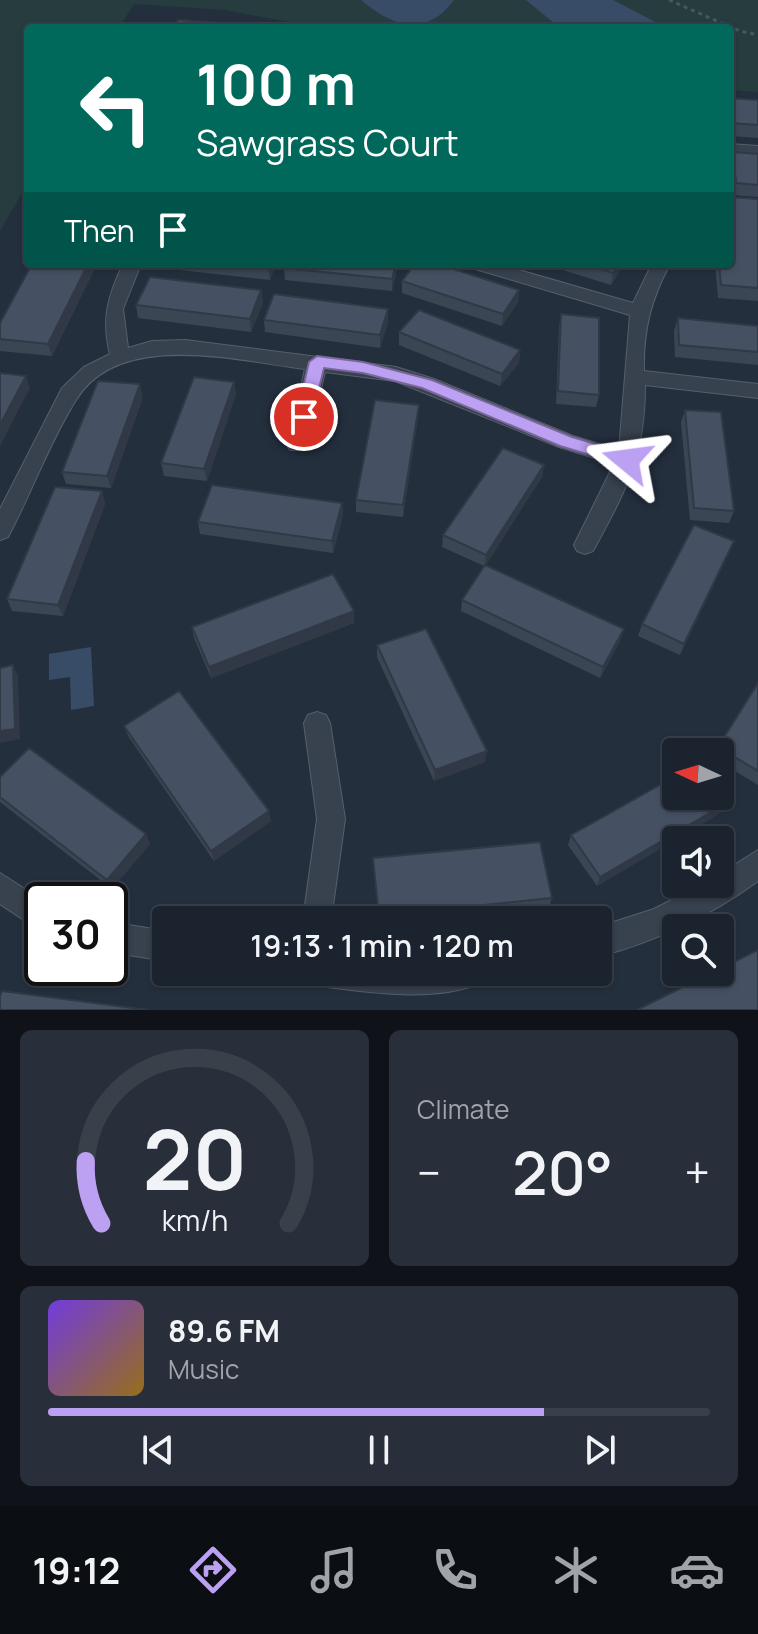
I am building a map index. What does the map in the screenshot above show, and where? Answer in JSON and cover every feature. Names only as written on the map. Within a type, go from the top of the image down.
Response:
[{"type":"street","points":[[734,149],[758,151]]},
{"type":"street","points":[[121,357],[111,318],[116,297],[130,268]]},
{"type":"street","points":[[492,268],[638,311]]},
{"type":"street","points":[[585,545],[627,460],[633,431],[638,311],[646,288],[658,268]]},
{"type":"street","points":[[0,531],[69,393],[91,372],[121,357],[152,348],[185,347],[317,362],[406,377],[566,442],[627,460]]},
{"type":"street","points":[[297,445],[317,362]]},
{"type":"street","points":[[634,377],[758,391]]},
{"type":"street","points":[[317,723],[331,819],[320,906]]},
{"type":"street","points":[[612,937],[674,915],[734,882],[758,864]]},
{"type":"street","points":[[0,887],[24,905]]},
{"type":"street","points":[[128,940],[152,944]]},
{"type":"path","points":[[669,0],[724,24]]},
{"type":"path","points":[[734,28],[758,35]]},
{"type":"green space","points":[[0,0],[758,0],[758,92],[734,90],[734,24],[298,24],[225,10],[134,4],[122,24],[24,24],[24,190],[0,231]]},
{"type":"water","points":[[361,0],[454,0],[432,20],[409,24],[385,17]]},
{"type":"water","points":[[526,0],[613,0],[659,24],[555,24]]},
{"type":"water","points":[[91,647],[94,706],[71,710],[70,677],[49,680],[49,654]]},
{"type":"building","points":[[178,20],[220,23],[219,24],[176,24]]},
{"type":"building","points":[[734,98],[758,100],[758,125],[734,123]]},
{"type":"building","points":[[734,152],[758,154],[758,185],[736,183]]},
{"type":"building","points":[[734,197],[758,199],[758,288],[721,285],[719,268],[734,268]]},
{"type":"building","points":[[30,268],[86,268],[48,344],[0,339],[0,323]]},
{"type":"building","points":[[284,268],[395,268],[392,279]]},
{"type":"building","points":[[412,268],[450,268],[519,290],[503,314],[402,281]]},
{"type":"building","points":[[597,268],[616,268],[613,273]]},
{"type":"building","points":[[150,277],[261,290],[250,319],[136,305]]},
{"type":"building","points":[[274,294],[388,309],[380,335],[264,320]]},
{"type":"building","points":[[419,310],[520,350],[502,374],[399,332]]},
{"type":"building","points":[[561,314],[599,318],[599,395],[558,391]]},
{"type":"building","points":[[678,318],[758,326],[758,352],[679,345]]},
{"type":"building","points":[[0,373],[26,376],[0,425]]},
{"type":"building","points":[[194,377],[234,382],[204,469],[161,463]]},
{"type":"building","points":[[98,381],[140,384],[107,476],[62,472]]},
{"type":"building","points":[[375,400],[419,405],[403,505],[356,500]]},
{"type":"building","points":[[685,410],[721,412],[734,511],[694,508]]},
{"type":"building","points":[[503,448],[544,465],[486,555],[443,535]]},
{"type":"building","points":[[212,485],[342,503],[332,541],[198,522]]},
{"type":"building","points":[[55,487],[102,491],[58,605],[7,599]]},
{"type":"building","points":[[694,525],[734,541],[684,644],[642,624]]},
{"type":"building","points":[[485,565],[624,629],[603,667],[462,600]]},
{"type":"building","points":[[333,574],[354,611],[209,667],[192,627]]},
{"type":"building","points":[[426,629],[487,751],[435,770],[377,645]]},
{"type":"building","points":[[13,665],[15,729],[0,731],[0,668]]},
{"type":"building","points":[[758,683],[758,771],[734,757],[734,738],[724,738]]},
{"type":"building","points":[[179,691],[269,811],[211,851],[124,726]]},
{"type":"building","points":[[29,748],[146,834],[107,880],[0,797],[0,777]]},
{"type":"building","points":[[662,784],[662,810],[714,810],[687,826],[662,826],[662,841],[600,877],[571,835]]},
{"type":"building","points":[[540,842],[552,898],[475,906],[378,906],[373,858]]},
{"type":"building","points":[[758,950],[758,1010],[637,1010],[685,986],[734,986],[734,962]]},
{"type":"building","points":[[2,991],[148,1010],[0,1010]]},
{"type":"route","points":[[304,417],[317,362],[363,368],[427,384],[566,442],[627,460]]}]
